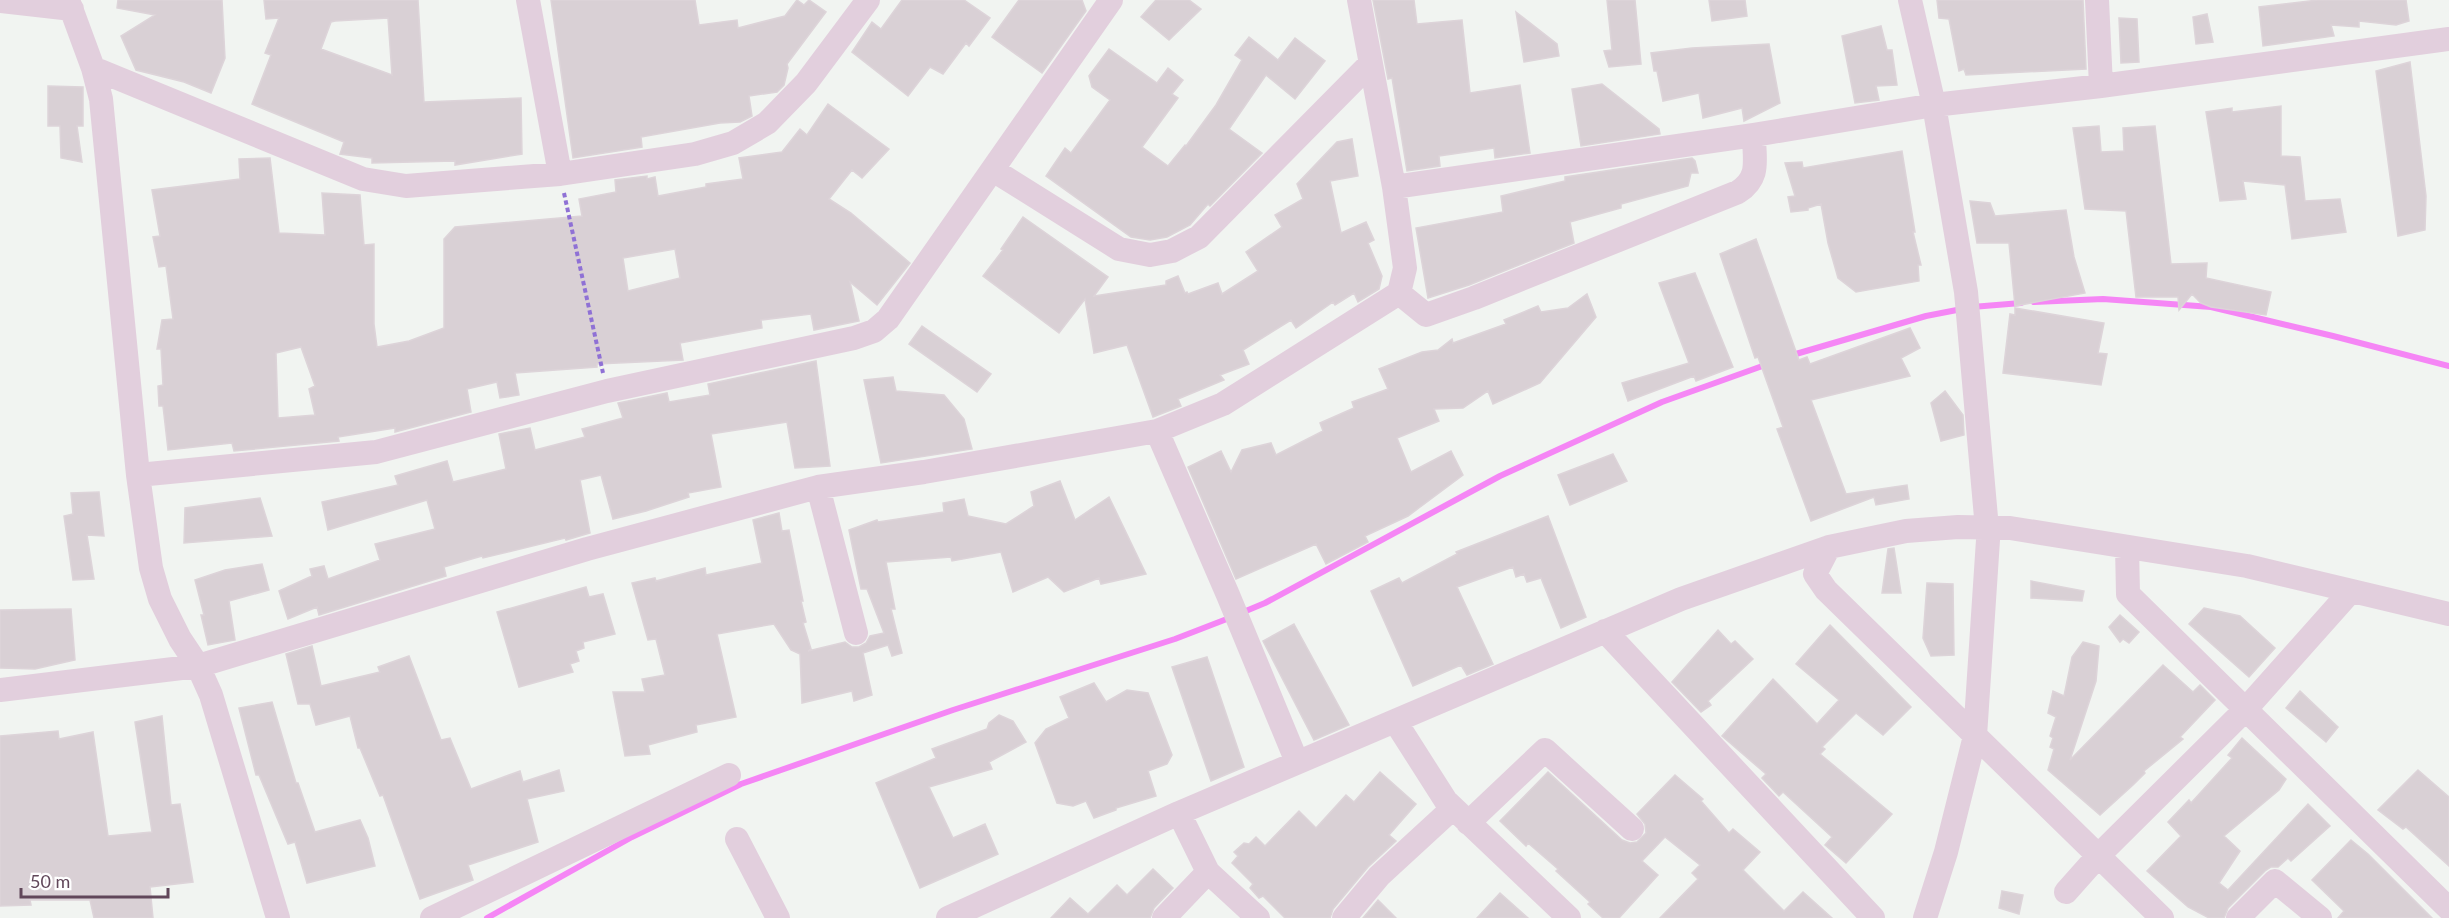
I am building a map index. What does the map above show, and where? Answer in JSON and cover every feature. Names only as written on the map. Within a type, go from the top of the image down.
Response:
[{"type":"street","points":[[528,0],[560,174]]},
{"type":"street","points":[[93,68],[363,179],[406,186],[560,174],[695,154],[733,142],[767,123],[806,83],[868,0]]},
{"type":"street","points":[[138,475],[375,452],[607,391],[854,338],[874,331],[888,319],[1111,0]]},
{"type":"street","points":[[0,690],[198,666],[587,549],[818,487],[924,472],[1157,431],[1223,404],[1399,293],[1405,268],[1394,187],[1359,0]]},
{"type":"street","points":[[1910,0],[1934,105],[1966,292],[1988,540],[1975,736],[1946,852],[1925,918]]},
{"type":"street","points":[[2097,0],[2101,86]]},
{"type":"street","points":[[0,1],[70,5],[93,68],[100,99],[111,190],[138,475],[151,568],[160,598],[180,639],[198,666],[211,695],[279,918]]},
{"type":"street","points":[[1394,187],[1754,135],[1934,105],[2101,86],[2449,39]]},
{"type":"street","points":[[993,170],[1119,249],[1150,255],[1173,251],[1199,237],[1370,63]]},
{"type":"street","points":[[1399,293],[1426,315],[1738,192],[1755,176],[1754,135]]},
{"type":"street","points":[[1157,431],[1297,762]]},
{"type":"street","points":[[818,487],[856,633]]},
{"type":"street","points":[[959,916],[1179,813],[1681,599],[1829,547],[1906,531],[1958,527],[2010,528],[2247,566],[2449,614]]},
{"type":"street","points":[[1829,547],[1815,574],[1826,590],[2162,918]]},
{"type":"street","points":[[2127,547],[2128,594],[2449,909]]},
{"type":"street","points":[[2066,892],[2098,856],[2245,710],[2351,591]]},
{"type":"street","points":[[1605,631],[1873,918]]},
{"type":"street","points":[[1395,721],[1446,801],[1569,918]]},
{"type":"street","points":[[1344,918],[1379,876],[1545,750],[1632,829]]},
{"type":"street","points":[[432,918],[729,775]]},
{"type":"street","points":[[1179,813],[1208,872],[1258,918]]},
{"type":"street","points":[[737,839],[778,918]]},
{"type":"street","points":[[1164,918],[1208,872]]},
{"type":"street","points":[[2238,918],[2276,881],[2320,918]]},
{"type":"path","points":[[560,174],[607,391]]},
{"type":"building","points":[[118,0],[222,0],[225,58],[211,93],[184,82],[136,70],[121,36],[155,15],[117,8]]},
{"type":"building","points":[[264,0],[418,0],[424,102],[521,98],[522,154],[455,165],[455,161],[372,163],[372,158],[340,154],[344,142],[252,104],[271,55],[265,53],[279,18],[266,19]],"holes":[[[388,18],[392,75],[321,49],[331,22]]]},
{"type":"building","points":[[551,0],[695,0],[699,25],[737,20],[738,28],[785,16],[797,0],[804,5],[809,0],[826,12],[787,64],[784,85],[777,92],[749,96],[752,116],[740,122],[720,123],[641,137],[642,147],[573,158]]},
{"type":"building","points":[[902,0],[964,0],[990,18],[969,46],[966,43],[943,74],[930,67],[908,96],[852,52],[872,22],[881,29]]},
{"type":"building","points":[[1019,0],[1082,0],[1086,11],[1042,73],[992,37]]},
{"type":"building","points":[[1156,0],[1189,0],[1201,9],[1169,40],[1141,17]]},
{"type":"building","points":[[1373,0],[1414,0],[1417,24],[1462,20],[1470,93],[1520,85],[1530,153],[1495,158],[1494,148],[1439,156],[1440,166],[1407,171],[1392,78],[1388,79]]},
{"type":"building","points":[[1607,0],[1635,0],[1641,64],[1609,67],[1604,51],[1612,50]]},
{"type":"building","points":[[1709,0],[1745,0],[1747,16],[1712,21]]},
{"type":"building","points":[[1937,0],[2083,0],[2086,69],[1966,75],[1964,69],[1959,71],[1949,19],[1939,18]]},
{"type":"building","points":[[2318,0],[2406,0],[2409,21],[2396,25],[2359,21],[2359,27],[2331,25],[2334,36],[2263,46],[2259,7]]},
{"type":"building","points":[[1516,12],[1557,44],[1559,56],[1524,62]]},
{"type":"building","points":[[2207,14],[2213,42],[2196,44],[2193,17]]},
{"type":"building","points":[[2119,18],[2137,19],[2139,62],[2121,63]]},
{"type":"building","points":[[1881,26],[1887,50],[1892,50],[1897,85],[1876,86],[1879,100],[1855,103],[1842,36]]},
{"type":"building","points":[[1249,37],[1278,60],[1295,38],[1325,61],[1295,99],[1266,75],[1229,129],[1262,153],[1210,206],[1208,204],[1190,225],[1167,237],[1150,240],[1131,237],[1046,176],[1065,148],[1071,153],[1110,100],[1092,87],[1089,76],[1109,49],[1157,83],[1168,68],[1183,80],[1172,94],[1178,98],[1142,147],[1168,166],[1216,105],[1242,60],[1235,55]]},
{"type":"building","points":[[1769,44],[1780,103],[1744,121],[1742,108],[1703,118],[1699,93],[1663,101],[1651,53],[1692,48]]},
{"type":"building","points":[[2410,62],[2426,196],[2425,230],[2398,236],[2376,71]]},
{"type":"building","points":[[1602,84],[1659,129],[1660,134],[1581,146],[1572,89]]},
{"type":"building","points":[[48,86],[83,87],[83,126],[77,126],[82,162],[61,158],[60,126],[48,126]]},
{"type":"building","points":[[828,104],[889,149],[862,178],[852,170],[829,199],[851,213],[910,263],[877,305],[850,282],[859,321],[814,330],[811,314],[761,320],[762,328],[680,343],[683,360],[597,364],[597,367],[515,373],[519,395],[500,398],[497,382],[467,389],[471,412],[395,432],[395,428],[338,437],[339,441],[234,451],[232,443],[168,450],[163,406],[159,406],[158,386],[163,385],[161,349],[157,349],[162,320],[173,319],[166,266],[159,267],[153,237],[160,236],[152,190],[240,179],[239,159],[270,158],[279,233],[325,235],[322,193],[360,195],[364,245],[374,244],[374,324],[377,347],[409,341],[444,328],[444,239],[455,227],[582,216],[579,199],[616,192],[615,180],[655,177],[658,196],[706,187],[706,184],[743,179],[739,158],[782,152],[800,129],[807,135]],"holes":[[[675,249],[680,278],[628,291],[623,258]],[[301,347],[315,386],[309,389],[315,415],[278,418],[276,353]]]},
{"type":"building","points":[[2281,106],[2281,156],[2300,157],[2305,201],[2340,199],[2346,232],[2292,239],[2285,185],[2243,181],[2246,199],[2220,201],[2206,112],[2232,108],[2232,112]]},
{"type":"building","points":[[2099,126],[2101,152],[2124,151],[2123,128],[2155,126],[2171,264],[2207,263],[2206,278],[2271,292],[2266,315],[2211,307],[2201,303],[2192,294],[2179,310],[2178,297],[2136,297],[2126,211],[2085,209],[2073,128]]},
{"type":"building","points":[[1352,139],[1358,176],[1330,181],[1341,233],[1366,222],[1374,240],[1368,243],[1382,276],[1379,289],[1358,302],[1354,293],[1335,305],[1333,302],[1296,328],[1291,320],[1243,350],[1249,364],[1220,375],[1224,380],[1178,399],[1181,406],[1153,417],[1127,345],[1094,353],[1085,299],[1059,333],[983,276],[1003,250],[1001,249],[1023,217],[1108,277],[1094,296],[1166,285],[1166,281],[1178,276],[1185,293],[1188,294],[1218,283],[1222,294],[1258,271],[1246,252],[1282,227],[1275,215],[1303,199],[1297,184],[1337,142]]},
{"type":"building","points":[[1902,151],[1915,232],[1913,232],[1921,265],[1918,265],[1919,281],[1856,292],[1838,278],[1828,243],[1821,204],[1808,208],[1808,210],[1791,212],[1788,197],[1795,196],[1785,163],[1802,162],[1803,168]]},
{"type":"building","points":[[1692,158],[1698,173],[1691,173],[1688,186],[1621,204],[1621,208],[1570,222],[1574,243],[1469,285],[1428,298],[1416,228],[1503,212],[1501,196],[1565,181],[1565,177]]},
{"type":"building","points":[[1970,201],[1990,203],[1995,216],[2066,210],[2074,257],[2085,293],[2015,306],[2009,243],[1977,243]]},
{"type":"building","points":[[1756,239],[1799,360],[1807,357],[1810,364],[1910,328],[1920,348],[1901,358],[1910,376],[1811,400],[1846,494],[1907,485],[1909,499],[1876,505],[1874,497],[1811,521],[1777,429],[1783,427],[1758,357],[1755,358],[1720,254]]},
{"type":"building","points":[[1695,273],[1733,367],[1696,381],[1694,376],[1628,401],[1622,383],[1689,363],[1659,283]]},
{"type":"building","points":[[1587,294],[1596,317],[1540,383],[1493,404],[1488,391],[1463,408],[1434,409],[1439,421],[1397,438],[1411,472],[1451,451],[1463,475],[1408,516],[1365,536],[1368,542],[1326,564],[1316,544],[1236,579],[1188,467],[1221,451],[1231,472],[1242,450],[1271,443],[1276,455],[1323,431],[1320,423],[1354,408],[1352,402],[1388,389],[1379,369],[1422,352],[1438,350],[1452,339],[1453,343],[1506,324],[1504,320],[1538,306],[1541,312],[1568,308]]},
{"type":"building","points":[[2015,308],[2104,323],[2098,353],[2107,354],[2101,385],[2003,373],[2010,314],[2015,315]]},
{"type":"building","points":[[922,326],[991,374],[977,392],[909,344]]},
{"type":"building","points":[[816,361],[830,466],[795,468],[787,422],[711,434],[721,487],[688,493],[689,497],[613,519],[601,475],[580,480],[590,533],[483,558],[482,556],[444,567],[446,576],[319,615],[317,607],[288,619],[279,591],[312,576],[310,569],[324,566],[328,579],[380,560],[375,544],[435,529],[427,500],[328,530],[322,502],[398,485],[395,476],[447,461],[453,482],[506,469],[499,434],[530,428],[535,450],[585,437],[582,429],[623,418],[618,403],[667,393],[669,402],[710,395],[708,384]]},
{"type":"building","points":[[893,377],[896,391],[944,395],[964,419],[972,449],[881,463],[864,380]]},
{"type":"building","points":[[1945,391],[1963,415],[1964,435],[1941,441],[1931,403]]},
{"type":"building","points":[[1613,454],[1627,481],[1570,505],[1558,475]]},
{"type":"building","points":[[1060,481],[1075,520],[1109,497],[1146,574],[1101,584],[1099,578],[1064,592],[1048,577],[1013,592],[1001,552],[952,561],[951,557],[886,562],[895,609],[891,609],[902,653],[892,656],[888,645],[863,653],[872,695],[854,701],[852,691],[802,703],[800,654],[791,650],[774,624],[717,634],[736,717],[696,725],[697,732],[648,745],[650,754],[625,756],[613,692],[645,692],[642,679],[665,675],[656,639],[648,640],[632,583],[655,578],[656,581],[705,568],[706,575],[762,563],[753,520],[779,513],[782,531],[789,530],[803,601],[801,601],[806,622],[803,623],[811,649],[808,651],[845,642],[852,647],[859,647],[866,643],[870,636],[884,633],[867,589],[861,589],[849,530],[877,520],[878,522],[944,512],[943,503],[964,499],[968,516],[1006,524],[1034,506],[1031,492]]},
{"type":"building","points":[[99,492],[104,536],[87,535],[94,579],[73,580],[64,516],[73,514],[71,493]]},
{"type":"building","points":[[260,498],[272,536],[184,543],[185,508]]},
{"type":"building","points":[[1548,516],[1586,617],[1561,628],[1541,578],[1527,582],[1524,574],[1516,577],[1513,567],[1457,587],[1493,664],[1467,675],[1461,665],[1413,686],[1371,591],[1399,578],[1402,583],[1457,554],[1456,552]]},
{"type":"building","points":[[1894,548],[1901,593],[1882,593],[1888,549]]},
{"type":"building","points":[[262,564],[269,590],[229,601],[235,640],[208,645],[201,615],[204,615],[195,580],[225,570]]},
{"type":"building","points":[[2031,581],[2084,591],[2082,601],[2031,598]]},
{"type":"building","points":[[1927,583],[1953,584],[1954,655],[1931,656],[1923,638]]},
{"type":"building","points":[[586,587],[589,597],[603,594],[615,634],[583,642],[584,648],[576,651],[579,661],[570,664],[573,672],[519,687],[497,612]]},
{"type":"building","points":[[2204,608],[2240,616],[2275,648],[2249,677],[2189,624]]},
{"type":"building","points":[[71,609],[75,660],[35,669],[0,668],[0,610]]},
{"type":"building","points":[[2120,615],[2139,632],[2129,643],[2123,639],[2120,642],[2109,627]]},
{"type":"building","points":[[1294,624],[1349,725],[1314,740],[1263,641]]},
{"type":"building","points":[[1830,625],[1911,707],[1883,735],[1856,713],[1822,747],[1825,749],[1820,754],[1892,814],[1846,863],[1825,845],[1832,837],[1783,792],[1779,796],[1762,778],[1766,774],[1722,736],[1773,679],[1817,724],[1839,700],[1796,664]]},
{"type":"building","points":[[1718,630],[1731,644],[1735,641],[1753,659],[1708,701],[1711,705],[1701,712],[1672,682]]},
{"type":"building","points":[[2083,642],[2099,646],[2096,681],[2070,760],[2163,665],[2193,692],[2200,685],[2215,700],[2180,737],[2183,739],[2144,771],[2145,773],[2133,785],[2100,815],[2048,770],[2054,749],[2050,747],[2053,738],[2050,736],[2056,717],[2048,713],[2053,691],[2064,696],[2072,657]]},
{"type":"building","points":[[312,646],[321,686],[380,672],[378,667],[409,656],[441,740],[450,738],[471,789],[520,771],[523,782],[559,770],[564,791],[527,799],[538,842],[468,865],[473,880],[420,899],[383,795],[380,796],[360,748],[358,748],[350,716],[316,725],[310,704],[298,704],[286,654]]},
{"type":"building","points":[[1207,657],[1244,767],[1211,781],[1172,667]]},
{"type":"building","points":[[1094,683],[1106,702],[1127,690],[1148,693],[1172,755],[1167,764],[1148,771],[1156,796],[1116,808],[1116,810],[1094,818],[1086,801],[1073,806],[1057,803],[1035,743],[1046,729],[1069,718],[1060,697]]},
{"type":"building","points":[[2300,691],[2338,727],[2326,742],[2286,708]]},
{"type":"building","points":[[272,702],[296,783],[298,783],[315,832],[360,820],[368,838],[375,866],[307,883],[295,842],[288,844],[259,775],[256,775],[239,708]]},
{"type":"building","points":[[999,715],[1013,721],[1026,742],[989,762],[992,769],[929,787],[953,838],[985,824],[998,854],[920,888],[876,783],[936,758],[932,749],[987,729],[989,723]]},
{"type":"building","points":[[162,716],[171,805],[180,804],[193,882],[150,887],[153,918],[94,918],[90,900],[30,900],[31,905],[0,906],[0,736],[58,731],[59,739],[93,732],[108,836],[152,832],[135,722]]},
{"type":"building","points":[[2242,738],[2286,779],[2279,790],[2224,836],[2240,851],[2219,883],[2228,890],[2308,804],[2330,826],[2291,861],[2288,858],[2278,867],[2271,867],[2265,871],[2228,908],[2224,918],[2209,918],[2188,907],[2147,871],[2181,836],[2168,822],[2189,800],[2191,803],[2232,758],[2228,755]]},
{"type":"building","points":[[2418,770],[2449,797],[2449,866],[2406,827],[2403,829],[2378,810]]},
{"type":"building","points":[[1380,772],[1416,804],[1389,835],[1396,841],[1368,867],[1333,909],[1330,918],[1285,918],[1263,896],[1259,898],[1250,888],[1253,884],[1232,863],[1238,856],[1234,852],[1244,843],[1249,844],[1256,837],[1265,846],[1299,811],[1316,828],[1346,795],[1354,802]]},
{"type":"building","points":[[1548,772],[1622,840],[1630,843],[1637,842],[1646,833],[1645,824],[1637,814],[1675,775],[1703,799],[1701,801],[1729,833],[1733,829],[1760,852],[1743,870],[1784,911],[1803,892],[1832,918],[1660,918],[1698,879],[1692,873],[1700,865],[1665,837],[1642,861],[1658,875],[1619,918],[1603,918],[1588,904],[1590,902],[1556,871],[1558,869],[1528,843],[1526,846],[1500,821]]},
{"type":"building","points":[[2351,840],[2432,918],[2338,918],[2344,911],[2312,880]]},
{"type":"building","points":[[1153,869],[1173,888],[1154,908],[1150,918],[1051,918],[1070,898],[1088,914],[1117,885],[1127,895]]},
{"type":"building","points":[[2002,891],[2023,895],[2019,914],[1999,908]]},
{"type":"building","points":[[1500,893],[1528,918],[1477,918]]},
{"type":"building","points":[[1378,900],[1396,918],[1363,918]]},
{"type":"waterway","points":[[2034,302],[2103,299],[2211,307],[2449,366]]},
{"type":"waterway","points":[[1972,307],[2021,303]]},
{"type":"waterway","points":[[1789,356],[1926,316],[1962,309]]},
{"type":"waterway","points":[[1241,613],[1265,603],[1500,476],[1662,402],[1768,364]]},
{"type":"waterway","points":[[487,918],[632,837],[741,784],[953,710],[1175,639],[1232,617]]}]
